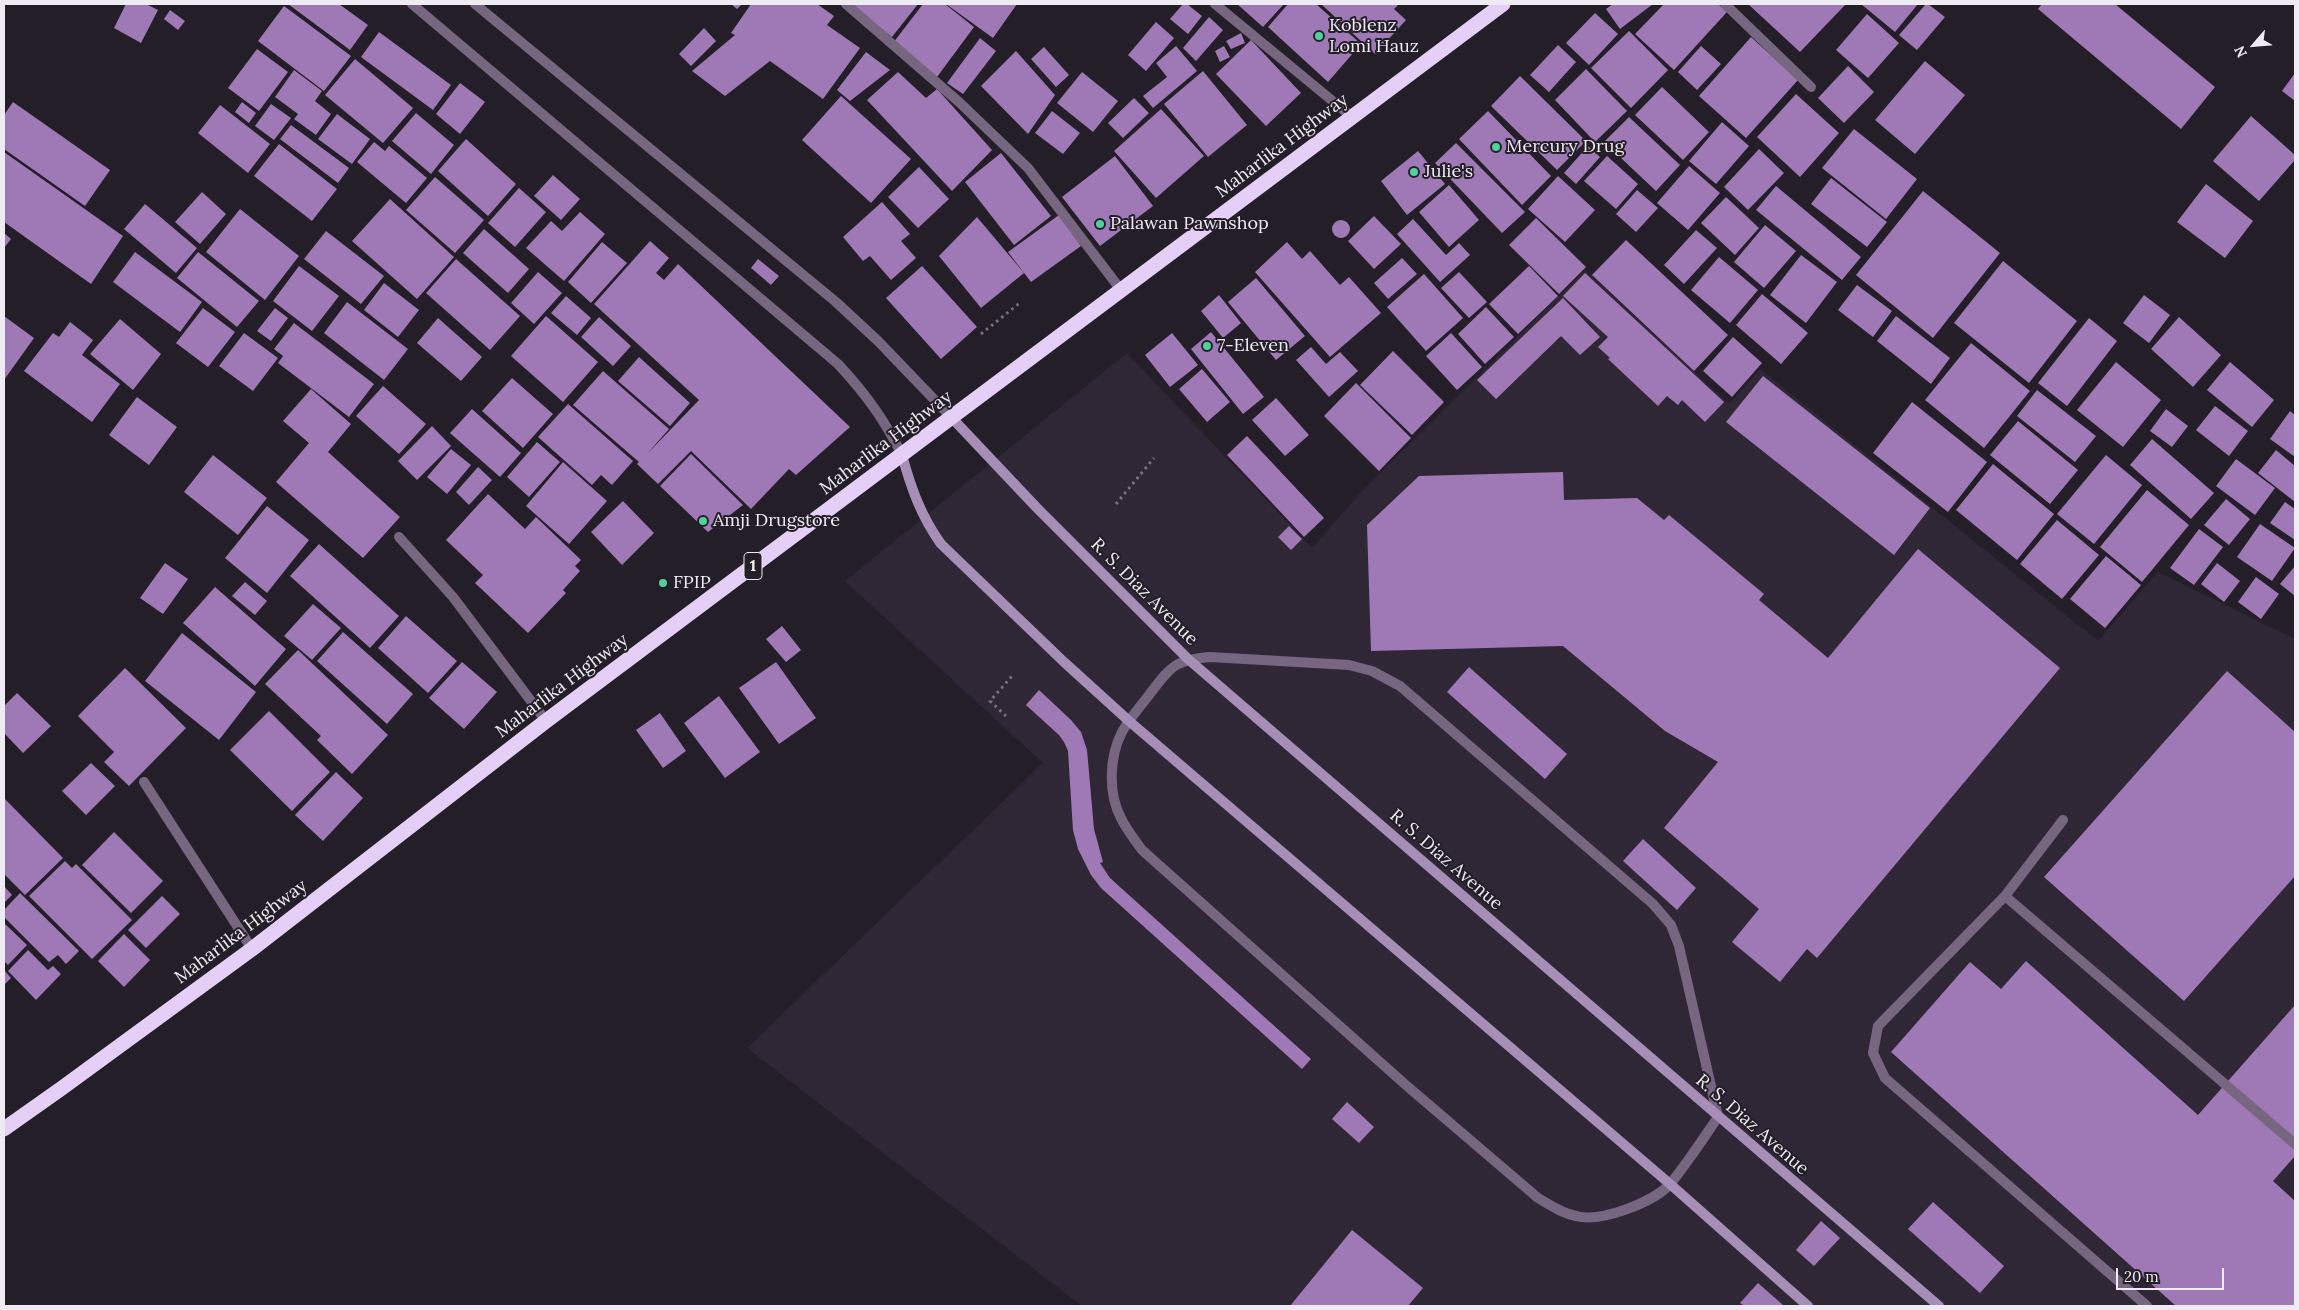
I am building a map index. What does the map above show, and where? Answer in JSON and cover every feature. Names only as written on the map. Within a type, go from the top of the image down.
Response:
[{"type":"highway","name":"Maharlika Highway","points":[[4,1129],[252,949],[546,721],[1503,4]]},
{"type":"street","points":[[412,4],[838,364],[861,388],[884,419],[902,455],[914,497],[927,524],[941,544],[1064,662],[1129,721],[1670,1184],[1808,1306]]},
{"type":"street","points":[[475,4],[836,302],[878,341],[951,418]]},
{"type":"street","points":[[846,4],[959,102],[1028,168],[1121,290]]},
{"type":"street","points":[[1215,4],[1352,117]]},
{"type":"street","points":[[1725,4],[1812,87]]},
{"type":"street","name":"R. S. Diaz Avenue","points":[[951,418],[1037,508],[1188,659],[1939,1306]]},
{"type":"street","points":[[399,537],[453,597],[546,721]]},
{"type":"street","points":[[1218,658],[1293,661],[1349,665],[1372,671],[1400,686],[1646,898],[1670,925],[1679,946],[1718,1117],[1670,1184],[1653,1197],[1626,1209],[1599,1217],[1577,1217],[1544,1202],[1195,899],[1142,850],[1121,818],[1113,790],[1112,773],[1115,752],[1121,733],[1168,671],[1188,659],[1218,658]]},
{"type":"street","points":[[144,782],[252,949]]},
{"type":"street","points":[[2063,820],[2005,896],[1878,1026],[1873,1053],[1885,1078],[2148,1306]]},
{"type":"street","points":[[2005,896],[2295,1144]]},
{"type":"path","points":[[981,334],[1021,302]]},
{"type":"path","points":[[1116,504],[1154,458]]},
{"type":"path","points":[[1006,716],[990,701],[1013,675]]},
{"type":"shaded area","points":[[1585,270],[1729,404],[1760,369],[2098,641],[2158,572],[2295,639],[2295,1306],[1082,1306],[747,1048],[1043,763],[845,581],[1127,353],[1312,548],[1361,492]]},
{"type":"building","points":[[126,4],[146,4],[158,10],[141,43],[114,28]]},
{"type":"building","points":[[288,4],[339,4],[368,25],[350,50]]},
{"type":"building","points":[[731,4],[742,4],[737,9]]},
{"type":"building","points":[[751,4],[817,4],[834,16],[827,25],[860,48],[823,99],[770,61],[725,96],[692,71],[735,35],[731,33]]},
{"type":"building","points":[[854,4],[918,4],[892,37],[852,6]]},
{"type":"building","points":[[923,4],[945,4],[974,27],[937,77],[893,43]]},
{"type":"building","points":[[946,4],[1017,4],[993,38]]},
{"type":"building","points":[[1183,4],[1187,4],[1202,16],[1188,34],[1170,19]]},
{"type":"building","points":[[1237,4],[1284,4],[1263,27]]},
{"type":"building","points":[[1288,4],[1316,4],[1361,44],[1328,82],[1268,27]]},
{"type":"building","points":[[1321,4],[1399,4],[1394,9],[1406,20],[1375,54]]},
{"type":"building","points":[[1613,4],[1653,4],[1620,29],[1606,9]]},
{"type":"building","points":[[1664,4],[1718,4],[1727,12],[1674,70],[1635,34]]},
{"type":"building","points":[[1748,4],[1846,4],[1800,52]]},
{"type":"building","points":[[1861,4],[1918,4],[1895,32]]},
{"type":"building","points":[[1926,4],[1945,17],[1917,50],[1899,35]]},
{"type":"building","points":[[2042,4],[2115,4],[2215,87],[2181,129],[2038,9]]},
{"type":"building","points":[[284,6],[351,56],[324,91],[258,41]]},
{"type":"building","points":[[170,10],[185,21],[178,30],[164,19]]},
{"type":"building","points":[[1595,13],[1618,34],[1589,65],[1566,43]]},
{"type":"building","points":[[1867,14],[1899,43],[1868,78],[1836,50]]},
{"type":"building","points":[[1209,17],[1223,30],[1196,61],[1183,48]]},
{"type":"building","points":[[1156,22],[1174,38],[1146,71],[1128,55]]},
{"type":"building","points":[[704,28],[716,41],[691,66],[679,54]]},
{"type":"building","points":[[1629,31],[1668,70],[1631,108],[1591,68]]},
{"type":"building","points":[[379,32],[451,85],[433,110],[361,57]]},
{"type":"building","points":[[1241,33],[1245,43],[1231,49],[1226,41]]},
{"type":"building","points":[[1751,37],[1798,80],[1746,138],[1699,96]]},
{"type":"building","points":[[980,38],[996,51],[963,94],[947,83]]},
{"type":"building","points":[[1251,40],[1301,93],[1266,126],[1216,74]]},
{"type":"building","points":[[1558,45],[1576,62],[1549,92],[1530,75]]},
{"type":"building","points":[[1176,46],[1197,71],[1153,108],[1143,96],[1167,77],[1156,63]]},
{"type":"building","points":[[1224,46],[1230,57],[1220,62],[1215,51]]},
{"type":"building","points":[[1701,46],[1721,64],[1697,90],[1678,72]]},
{"type":"building","points":[[1044,47],[1069,75],[1056,87],[1031,59]]},
{"type":"building","points":[[257,49],[288,72],[259,111],[228,88]]},
{"type":"building","points":[[1016,51],[1055,95],[1028,134],[981,86]]},
{"type":"building","points":[[866,52],[890,70],[850,101],[837,90]]},
{"type":"building","points":[[355,59],[413,108],[383,143],[325,95]]},
{"type":"building","points":[[1925,61],[1965,95],[1915,154],[1875,120]]},
{"type":"building","points":[[1848,66],[1874,92],[1844,123],[1818,98]]},
{"type":"building","points":[[1586,69],[1627,111],[1595,142],[1555,100]]},
{"type":"building","points":[[294,70],[322,91],[315,101],[331,114],[316,135],[294,119],[298,114],[275,97]]},
{"type":"building","points":[[1203,71],[1247,125],[1208,157],[1164,104]]},
{"type":"building","points":[[898,72],[926,98],[937,89],[992,150],[952,191],[867,100]]},
{"type":"building","points":[[1082,72],[1118,101],[1093,132],[1057,103]]},
{"type":"building","points":[[2295,73],[2295,101],[2282,91]]},
{"type":"building","points":[[1520,76],[1586,141],[1557,170],[1491,106]]},
{"type":"building","points":[[460,83],[485,102],[460,134],[436,114]]},
{"type":"building","points":[[1662,87],[1709,132],[1683,160],[1635,115]]},
{"type":"building","points":[[1796,94],[1839,133],[1800,177],[1757,137]]},
{"type":"building","points":[[841,96],[911,159],[871,203],[802,140]]},
{"type":"building","points":[[1134,98],[1149,113],[1123,138],[1108,123]]},
{"type":"building","points":[[13,102],[110,170],[85,206],[4,149],[4,115]]},
{"type":"building","points":[[242,102],[256,113],[249,123],[235,112]]},
{"type":"building","points":[[271,104],[291,118],[274,140],[255,126]]},
{"type":"building","points":[[220,105],[270,144],[248,173],[198,133]]},
{"type":"building","points":[[1161,109],[1204,156],[1156,198],[1114,151]]},
{"type":"building","points":[[1052,111],[1080,133],[1063,154],[1035,133]]},
{"type":"building","points":[[1488,111],[1551,176],[1522,205],[1459,139]]},
{"type":"building","points":[[416,113],[454,145],[431,174],[392,141]]},
{"type":"building","points":[[337,114],[370,139],[352,164],[318,139]]},
{"type":"building","points":[[2251,116],[2295,155],[2295,160],[2259,201],[2213,161]]},
{"type":"building","points":[[1629,117],[1680,165],[1656,191],[1604,142]]},
{"type":"building","points":[[1722,122],[1749,146],[1716,184],[1689,161]]},
{"type":"building","points":[[291,125],[349,168],[338,183],[280,139]]},
{"type":"building","points":[[1854,129],[1917,179],[1886,219],[1822,168]]},
{"type":"building","points":[[466,139],[516,184],[488,216],[438,171]]},
{"type":"building","points":[[374,142],[385,151],[389,146],[427,178],[406,203],[357,162]]},
{"type":"building","points":[[1456,143],[1525,212],[1502,233],[1435,163]]},
{"type":"building","points":[[279,144],[337,189],[312,221],[254,176]]},
{"type":"building","points":[[1588,146],[1600,157],[1576,184],[1564,173]]},
{"type":"building","points":[[1759,149],[1784,173],[1748,210],[1724,187]]},
{"type":"building","points":[[1418,151],[1445,184],[1407,215],[1381,181]]},
{"type":"building","points":[[4,152],[123,236],[91,284],[4,222]]},
{"type":"building","points":[[1001,153],[1051,216],[1014,245],[965,182]]},
{"type":"building","points":[[1115,156],[1153,206],[1100,246],[1062,197]]},
{"type":"building","points":[[1607,156],[1638,184],[1616,209],[1584,181]]},
{"type":"building","points":[[1689,166],[1720,193],[1688,230],[1657,203]]},
{"type":"building","points":[[919,167],[949,199],[918,228],[888,197]]},
{"type":"building","points":[[553,175],[580,199],[561,220],[534,196]]},
{"type":"building","points":[[1558,176],[1595,210],[1565,242],[1528,209]]},
{"type":"building","points":[[435,177],[484,220],[455,253],[406,210]]},
{"type":"building","points":[[1831,178],[1887,222],[1867,247],[1811,204]]},
{"type":"building","points":[[2206,184],[2253,221],[2225,258],[2177,222]]},
{"type":"building","points":[[1449,185],[1479,220],[1449,247],[1419,212]]},
{"type":"building","points":[[1776,186],[1861,257],[1842,280],[1756,210]]},
{"type":"building","points":[[519,188],[546,212],[515,247],[488,223]]},
{"type":"building","points":[[1637,190],[1658,208],[1636,232],[1616,214]]},
{"type":"building","points":[[1923,191],[2000,253],[1933,338],[1856,275]]},
{"type":"building","points":[[202,192],[226,214],[200,244],[175,222]]},
{"type":"building","points":[[1726,197],[1759,228],[1735,255],[1701,223]]},
{"type":"building","points":[[390,199],[454,257],[417,299],[352,241]]},
{"type":"building","points":[[882,202],[910,234],[901,241],[916,258],[891,280],[870,256],[863,261],[843,237]]},
{"type":"building","points":[[145,204],[197,248],[176,273],[124,229]]},
{"type":"building","points":[[240,209],[299,256],[265,300],[206,252]]},
{"type":"building","points":[[580,212],[605,234],[564,281],[526,248],[551,221],[562,231]]},
{"type":"building","points":[[1059,215],[1081,246],[1031,282],[1008,252]]},
{"type":"building","points":[[1374,216],[1401,244],[1374,269],[1348,241]]},
{"type":"building","points":[[977,217],[1024,273],[981,308],[939,256]]},
{"type":"building","points":[[1536,218],[1586,267],[1559,294],[1509,245]]},
{"type":"building","points":[[1413,219],[1446,255],[1459,243],[1470,255],[1440,282],[1397,234]]},
{"type":"building","points":[[1337,220],[1345,220],[1350,225],[1348,236],[1337,238],[1332,233],[1332,225]]},
{"type":"building","points":[[1765,225],[1796,251],[1764,288],[1734,262]]},
{"type":"building","points":[[484,229],[529,269],[508,293],[463,253]]},
{"type":"building","points":[[1696,230],[1717,248],[1684,284],[1664,265]]},
{"type":"building","points":[[326,231],[384,276],[361,304],[304,259]]},
{"type":"building","points":[[4,233],[11,239],[4,248]]},
{"type":"building","points":[[1626,240],[1728,335],[1694,371],[1592,275]]},
{"type":"building","points":[[650,241],[669,258],[656,273],[664,280],[678,264],[850,427],[796,475],[789,469],[751,509],[691,451],[658,484],[637,464],[639,462],[573,405],[603,371],[669,429],[646,455],[699,400],[594,304]]},
{"type":"building","points":[[602,242],[627,263],[591,303],[568,282]]},
{"type":"building","points":[[1287,242],[1302,259],[1310,251],[1340,285],[1349,277],[1381,313],[1330,357],[1255,272]]},
{"type":"building","points":[[135,252],[202,302],[180,332],[113,282]]},
{"type":"building","points":[[198,252],[259,301],[237,327],[177,278]]},
{"type":"building","points":[[1801,255],[1837,282],[1806,323],[1770,295]]},
{"type":"building","points":[[1719,257],[1758,290],[1730,323],[1691,290]]},
{"type":"building","points":[[1402,258],[1417,274],[1388,299],[1374,283]]},
{"type":"building","points":[[456,259],[520,316],[490,350],[426,293]]},
{"type":"building","points":[[758,259],[779,276],[771,285],[751,268]]},
{"type":"building","points":[[2003,261],[2077,321],[2029,383],[1954,323]]},
{"type":"building","points":[[299,266],[339,296],[312,331],[273,301]]},
{"type":"building","points":[[922,266],[977,327],[941,359],[886,298]]},
{"type":"building","points":[[1529,266],[1558,296],[1518,334],[1489,304]]},
{"type":"building","points":[[538,272],[562,293],[534,324],[511,303]]},
{"type":"building","points":[[1459,272],[1487,302],[1469,318],[1441,288]]},
{"type":"building","points":[[1585,273],[1724,402],[1705,422],[1682,400],[1678,405],[1667,396],[1658,406],[1608,359],[1610,358],[1598,347],[1608,337],[1563,296]]},
{"type":"building","points":[[1424,274],[1463,318],[1426,351],[1387,307]]},
{"type":"building","points":[[1256,278],[1305,336],[1276,360],[1228,302]]},
{"type":"building","points":[[384,283],[419,310],[398,337],[364,310]]},
{"type":"building","points":[[1857,285],[1892,311],[1873,337],[1838,310]]},
{"type":"building","points":[[1762,294],[1808,333],[1781,364],[1736,325]]},
{"type":"building","points":[[1219,295],[1241,323],[1223,338],[1201,311]]},
{"type":"building","points":[[2144,295],[2170,315],[2149,343],[2123,323]]},
{"type":"building","points":[[566,296],[591,318],[577,335],[551,313]]},
{"type":"building","points":[[1563,298],[1600,337],[1580,355],[1561,336],[1496,399],[1477,380]]},
{"type":"building","points":[[347,302],[408,349],[384,380],[324,333]]},
{"type":"building","points":[[1486,307],[1514,337],[1485,364],[1458,334]]},
{"type":"building","points":[[203,308],[235,332],[208,367],[176,343]]},
{"type":"building","points":[[275,308],[288,318],[271,341],[257,331]]},
{"type":"building","points":[[4,316],[34,338],[4,380]]},
{"type":"building","points":[[546,316],[598,362],[563,402],[511,356]]},
{"type":"building","points":[[1896,316],[1950,358],[1931,384],[1877,341]]},
{"type":"building","points":[[599,317],[631,346],[613,366],[581,337]]},
{"type":"building","points":[[2179,317],[2221,355],[2193,387],[2151,349]]},
{"type":"building","points":[[438,318],[482,357],[461,381],[417,343]]},
{"type":"building","points":[[2089,318],[2117,341],[2067,406],[2038,383]]},
{"type":"building","points":[[120,319],[161,354],[133,390],[90,354]]},
{"type":"building","points":[[70,322],[93,340],[82,355],[120,384],[92,422],[24,371],[53,333],[59,337]]},
{"type":"building","points":[[294,323],[374,384],[349,417],[278,363],[283,356],[274,349]]},
{"type":"building","points":[[1211,332],[1264,397],[1243,414],[1191,349]]},
{"type":"building","points":[[244,333],[278,358],[253,391],[219,366]]},
{"type":"building","points":[[1172,333],[1198,365],[1170,387],[1145,355]]},
{"type":"building","points":[[1451,333],[1482,367],[1457,390],[1426,356]]},
{"type":"building","points":[[1733,337],[1762,363],[1732,397],[1703,371]]},
{"type":"building","points":[[1971,343],[2030,391],[1984,448],[1925,400]]},
{"type":"building","points":[[1311,347],[1326,364],[1340,352],[1358,371],[1329,397],[1296,360]]},
{"type":"building","points":[[1393,351],[1444,402],[1412,435],[1360,385]]},
{"type":"building","points":[[639,357],[690,403],[670,426],[618,381]]},
{"type":"building","points":[[2116,362],[2161,400],[2123,447],[2077,410]]},
{"type":"building","points":[[2230,362],[2274,400],[2252,427],[2207,390]]},
{"type":"building","points":[[1202,369],[1230,402],[1207,422],[1179,389]]},
{"type":"building","points":[[1763,376],[1930,508],[1894,555],[1726,422]]},
{"type":"building","points":[[512,378],[553,414],[523,448],[482,411]]},
{"type":"building","points":[[1356,383],[1411,438],[1379,471],[1324,416]]},
{"type":"building","points":[[383,386],[426,424],[399,454],[356,416]]},
{"type":"building","points":[[311,389],[351,424],[328,452],[400,517],[363,558],[276,482],[309,443],[283,421]]},
{"type":"building","points":[[2037,390],[2096,436],[2075,462],[2017,416]]},
{"type":"building","points":[[137,397],[177,427],[149,465],[109,435]]},
{"type":"building","points":[[1276,398],[1309,435],[1285,456],[1252,420]]},
{"type":"building","points":[[1912,402],[1987,462],[1948,512],[1873,453]]},
{"type":"building","points":[[568,404],[633,461],[612,485],[601,475],[592,485],[538,437]]},
{"type":"building","points":[[2215,406],[2248,431],[2229,456],[2196,430]]},
{"type":"building","points":[[472,409],[521,453],[500,477],[450,433]]},
{"type":"building","points":[[2166,409],[2188,426],[2172,447],[2150,431]]},
{"type":"building","points":[[2290,411],[2295,415],[2295,457],[2270,439]]},
{"type":"building","points":[[2018,421],[2078,470],[2050,504],[1990,455]]},
{"type":"building","points":[[432,426],[451,446],[417,480],[398,461]]},
{"type":"building","points":[[1247,436],[1324,518],[1304,537],[1227,455]]},
{"type":"building","points":[[2152,439],[2214,493],[2191,519],[2130,465]]},
{"type":"building","points":[[537,442],[560,462],[529,497],[507,477]]},
{"type":"building","points":[[451,449],[471,465],[447,494],[427,477]]},
{"type":"building","points":[[2276,450],[2295,466],[2295,502],[2258,473]]},
{"type":"building","points":[[691,454],[743,505],[708,532],[660,486]]},
{"type":"building","points":[[213,455],[267,498],[238,535],[184,492]]},
{"type":"building","points":[[2106,455],[2142,485],[2094,544],[2057,514]]},
{"type":"building","points":[[2236,459],[2275,488],[2255,515],[2216,486]]},
{"type":"building","points":[[563,462],[607,501],[569,544],[526,506]]},
{"type":"building","points":[[1993,464],[2054,514],[2017,560],[1956,510]]},
{"type":"building","points":[[478,467],[492,480],[469,505],[456,492]]},
{"type":"building","points":[[1563,472],[1564,500],[1637,498],[1664,520],[1669,515],[1764,594],[1759,600],[1828,658],[1918,549],[2060,668],[1817,958],[1807,949],[1780,982],[1732,942],[1759,909],[1664,828],[1718,762],[1665,731],[1563,646],[1371,651],[1367,525],[1419,476]]},
{"type":"building","points":[[2147,490],[2189,525],[2142,582],[2100,547]]},
{"type":"building","points":[[488,494],[525,529],[536,517],[581,560],[575,566],[580,571],[563,590],[566,593],[528,633],[475,583],[483,575],[446,540]]},
{"type":"building","points":[[2226,499],[2250,519],[2229,545],[2204,525]]},
{"type":"building","points":[[623,501],[654,533],[622,565],[591,532]]},
{"type":"building","points":[[2285,502],[2295,509],[2295,540],[2270,523]]},
{"type":"building","points":[[267,506],[309,540],[267,593],[225,558]]},
{"type":"building","points":[[2057,520],[2099,555],[2062,599],[2020,564]]},
{"type":"building","points":[[2260,524],[2295,548],[2272,581],[2237,557]]},
{"type":"building","points":[[1289,526],[1302,539],[1291,550],[1278,537]]},
{"type":"building","points":[[2199,529],[2223,547],[2194,585],[2170,568]]},
{"type":"building","points":[[319,544],[399,616],[370,648],[290,576]]},
{"type":"building","points":[[2106,556],[2141,585],[2105,628],[2070,599]]},
{"type":"building","points":[[165,563],[188,579],[163,614],[140,598]]},
{"type":"building","points":[[2217,563],[2240,581],[2224,602],[2201,584]]},
{"type":"building","points":[[2295,566],[2295,596],[2280,584]]},
{"type":"building","points":[[2256,577],[2279,594],[2261,619],[2238,602]]},
{"type":"building","points":[[245,582],[267,601],[255,615],[232,596]]},
{"type":"building","points":[[215,587],[286,649],[255,686],[183,623]]},
{"type":"building","points":[[313,604],[341,628],[312,660],[284,636]]},
{"type":"building","points":[[406,616],[457,661],[428,693],[378,648]]},
{"type":"building","points":[[782,626],[801,650],[786,662],[766,639]]},
{"type":"building","points":[[343,632],[413,694],[387,724],[317,661]]},
{"type":"building","points":[[182,633],[256,692],[219,740],[145,681]]},
{"type":"building","points":[[298,650],[388,735],[352,774],[317,740],[321,736],[265,684]]},
{"type":"building","points":[[462,662],[497,692],[464,729],[429,698]]},
{"type":"building","points":[[776,662],[816,718],[779,744],[739,688]]},
{"type":"building","points":[[1469,667],[1567,754],[1545,779],[1447,692]]},
{"type":"building","points":[[125,668],[186,728],[129,786],[104,762],[114,752],[78,716]]},
{"type":"building","points":[[2227,671],[2295,732],[2295,876],[2184,1001],[2044,877]]},
{"type":"building","points":[[1039,690],[1081,732],[1087,750],[1094,829],[1103,862],[1100,863],[1110,878],[1311,1059],[1302,1069],[1101,888],[1091,875],[1078,849],[1073,830],[1068,751],[1059,735],[1026,705]]},
{"type":"building","points":[[17,693],[51,726],[23,753],[4,733],[4,706]]},
{"type":"building","points":[[719,696],[760,752],[725,778],[684,723]]},
{"type":"building","points":[[269,711],[330,772],[292,811],[230,750]]},
{"type":"building","points":[[660,713],[686,751],[663,768],[636,730]]},
{"type":"building","points":[[91,763],[115,786],[86,815],[62,791]]},
{"type":"building","points":[[336,772],[363,798],[323,841],[295,815]]},
{"type":"building","points":[[4,798],[63,858],[25,895],[4,874]]},
{"type":"building","points":[[114,832],[163,881],[131,913],[82,865]]},
{"type":"building","points":[[1643,839],[1696,888],[1677,910],[1623,861]]},
{"type":"building","points":[[65,861],[72,868],[76,864],[132,920],[92,959],[29,896]]},
{"type":"building","points":[[4,886],[12,895],[4,903]]},
{"type":"building","points":[[20,893],[79,951],[66,964],[58,955],[49,962],[4,917],[4,910]]},
{"type":"building","points":[[162,896],[180,914],[146,948],[128,930]]},
{"type":"building","points":[[4,923],[27,945],[8,965],[4,961]]},
{"type":"building","points":[[124,934],[150,960],[124,987],[98,961]]},
{"type":"building","points":[[28,950],[48,970],[53,966],[61,974],[36,1000],[8,971]]},
{"type":"building","points":[[2026,961],[2198,1115],[2295,1005],[2295,1156],[2273,1181],[2295,1201],[2295,1306],[2176,1306],[1891,1052],[1970,962],[2001,989]]},
{"type":"building","points":[[4,970],[11,978],[4,985]]},
{"type":"building","points":[[1347,1102],[1374,1127],[1359,1143],[1332,1119]]},
{"type":"building","points":[[1933,1202],[2004,1266],[1980,1293],[1908,1229]]},
{"type":"building","points":[[1821,1221],[1840,1238],[1814,1266],[1796,1250]]},
{"type":"building","points":[[1352,1230],[1423,1288],[1408,1306],[1290,1306]]},
{"type":"building","points":[[1758,1283],[1783,1305],[1744,1306],[1740,1303]]},
{"type":"place","name":"Koblenz Lomi Hauz","points":[[1319,36]]},
{"type":"place","name":"Mercury Drug","points":[[1496,147]]},
{"type":"place","name":"Julie's","points":[[1414,172]]},
{"type":"place","name":"Palawan Pawnshop","points":[[1100,224]]},
{"type":"place","name":"7-Eleven","points":[[1207,346]]},
{"type":"place","name":"Amji Drugstore","points":[[703,521]]},
{"type":"place","name":"FPIP","points":[[663,583]]}]
